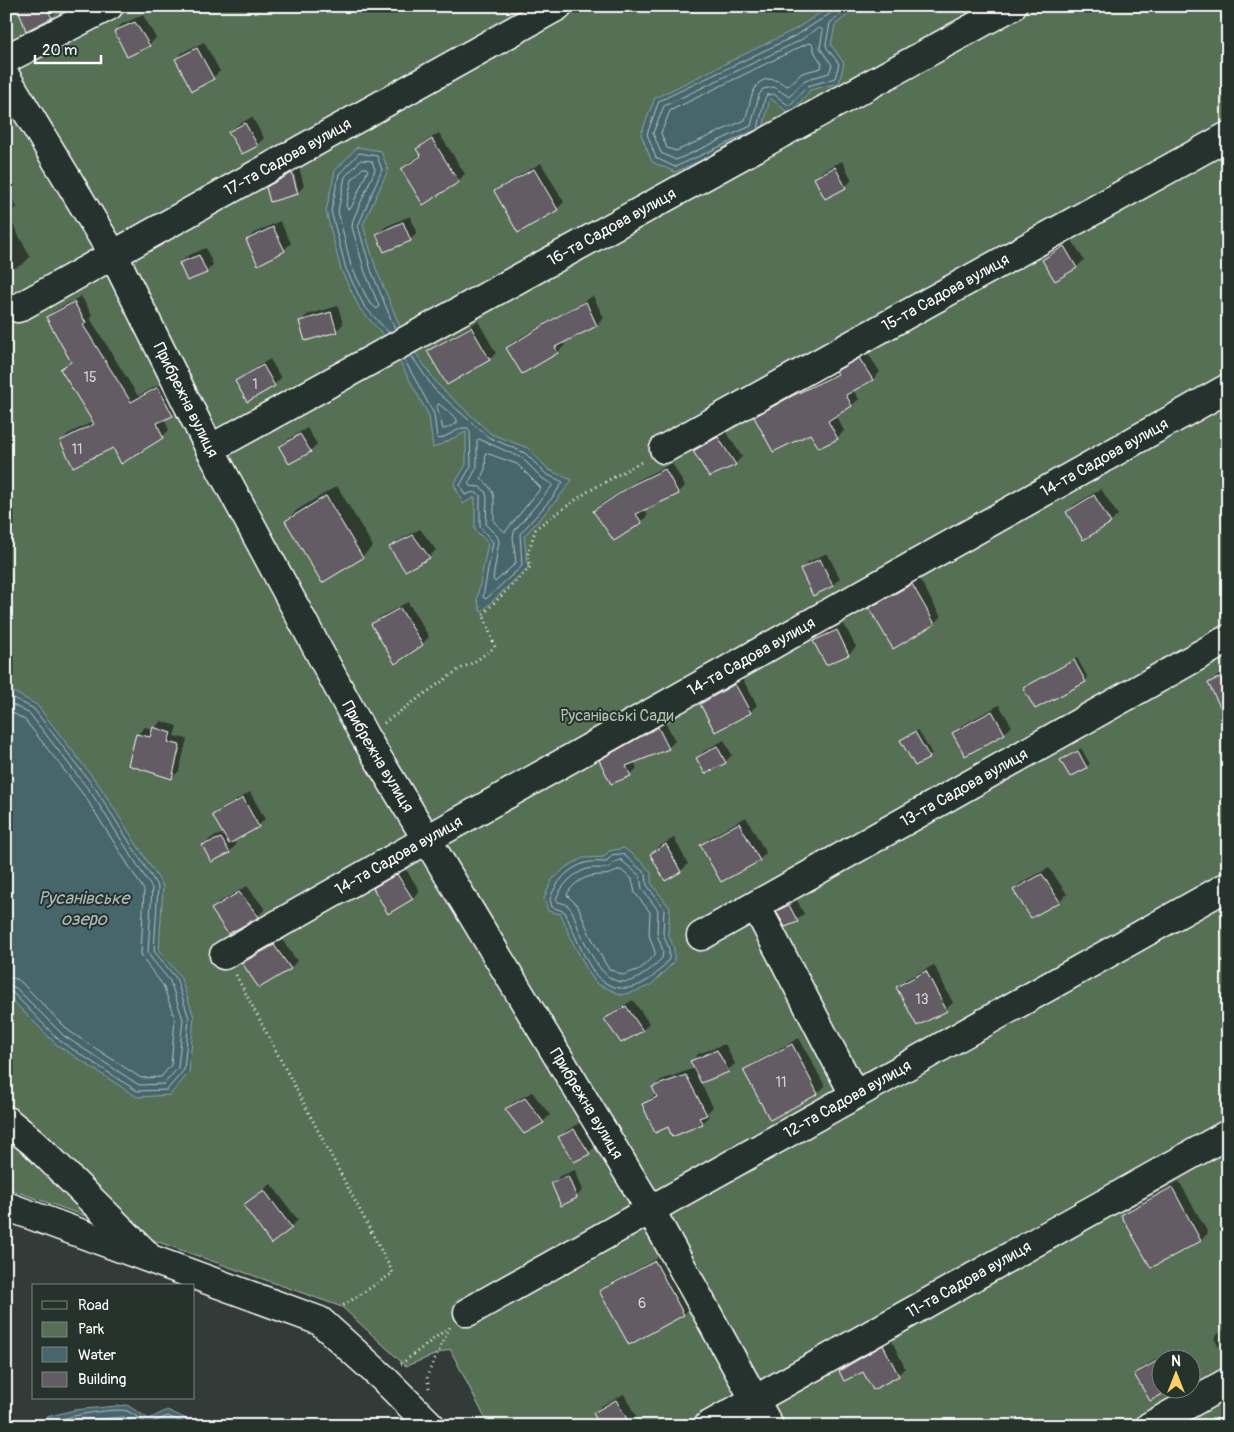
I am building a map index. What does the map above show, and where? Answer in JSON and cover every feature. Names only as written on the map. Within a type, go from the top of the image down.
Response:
[{"type":"street","points":[[6,59],[109,6]]},
{"type":"street","name":"17-та Садова вулиця","points":[[18,308],[558,6]]},
{"type":"street","name":"16-та Садова вулиця","points":[[210,449],[1012,6]]},
{"type":"street","name":"Прибрежна вулиця","points":[[6,77],[114,256],[210,449],[366,737],[426,840],[650,1209],[769,1426]]},
{"type":"street","name":"15-та Садова вулиця","points":[[664,449],[1228,136]]},
{"type":"street","name":"14-та Садова вулиця","points":[[224,955],[1228,388]]},
{"type":"street","name":"13-та Садова вулиця","points":[[701,936],[1228,639]]},
{"type":"street","name":"12-та Садова вулиця","points":[[458,1320],[854,1094],[1228,886]]},
{"type":"street","points":[[756,906],[854,1094]]},
{"type":"street","points":[[6,1120],[34,1143],[152,1259]]},
{"type":"street","name":"11-та Садова вулиця","points":[[708,1426],[1228,1134]]},
{"type":"street","points":[[6,1206],[320,1321],[383,1378],[431,1426]]},
{"type":"street","points":[[1150,1426],[1228,1382]]},
{"type":"path","points":[[366,737],[458,670],[474,662],[495,647],[483,614],[530,567],[527,556],[536,528],[587,492],[664,449]]},
{"type":"path","points":[[224,955],[393,1273],[320,1321]]},
{"type":"path","points":[[383,1378],[458,1320]]},
{"type":"path","points":[[429,1392],[427,1376],[458,1320]]},
{"type":"green space","name":"Русанівські Сади","points":[[6,6],[1228,6],[1228,1426],[489,1426],[450,1349],[406,1366],[342,1307],[6,1188]]},
{"type":"water","points":[[831,6],[850,6],[850,13],[835,25],[831,45],[844,63],[839,83],[810,90],[790,114],[770,98],[762,133],[675,172],[652,162],[641,134],[655,98],[794,30]]},
{"type":"water","points":[[357,147],[381,151],[388,170],[363,225],[376,269],[404,336],[438,385],[491,434],[528,448],[549,470],[572,480],[556,501],[524,536],[528,567],[481,612],[477,599],[488,543],[475,530],[475,497],[463,504],[454,484],[466,465],[466,432],[433,448],[429,416],[388,340],[360,309],[341,270],[326,211],[335,171]]},
{"type":"water","name":"Русанівське озеро","points":[[6,688],[37,705],[101,788],[163,886],[159,951],[180,976],[194,1017],[189,1073],[170,1095],[137,1097],[57,1045],[6,994]]},
{"type":"water","points":[[624,848],[644,864],[651,873],[651,883],[670,908],[668,933],[674,949],[674,962],[651,985],[621,995],[597,984],[572,941],[561,914],[548,911],[544,898],[552,880],[566,867],[583,858],[604,857],[609,851]]},
{"type":"water","points":[[127,1405],[149,1419],[167,1410],[202,1426],[41,1426],[47,1417],[74,1410]]},
{"type":"building","points":[[17,6],[46,6],[52,18],[26,31]]},
{"type":"building","points":[[135,22],[150,46],[127,57],[114,31]]},
{"type":"building","points":[[197,48],[214,79],[192,91],[175,59]]},
{"type":"building","points":[[245,123],[258,146],[242,154],[228,132]]},
{"type":"building","points":[[432,139],[459,182],[423,205],[401,169],[421,156],[416,149]]},
{"type":"building","points":[[835,167],[846,188],[825,199],[814,178]]},
{"type":"building","points":[[534,169],[558,210],[518,233],[494,191]]},
{"type":"building","points":[[292,173],[298,194],[270,202],[266,187]]},
{"type":"building","points":[[403,222],[411,241],[384,252],[376,234]]},
{"type":"building","points":[[273,227],[285,251],[258,265],[246,240]]},
{"type":"building","points":[[1064,246],[1077,268],[1055,281],[1042,260]]},
{"type":"building","points":[[199,255],[207,273],[187,281],[179,263]]},
{"type":"building","points":[[74,302],[86,323],[83,325],[131,402],[158,387],[173,416],[157,423],[163,438],[121,464],[113,448],[73,467],[60,441],[94,424],[60,369],[71,362],[46,317]]},
{"type":"building","points":[[586,302],[597,326],[555,347],[558,353],[522,374],[506,348],[567,311]]},
{"type":"building","points":[[331,312],[337,332],[305,341],[299,321]]},
{"type":"building","points":[[471,327],[490,360],[447,385],[427,351]]},
{"type":"building","points":[[859,358],[873,380],[846,395],[852,406],[828,421],[838,439],[819,448],[810,434],[773,452],[754,417],[838,374],[836,371]]},
{"type":"building","points":[[263,365],[275,386],[247,402],[235,381]]},
{"type":"building","points":[[300,434],[311,452],[289,464],[279,447]]},
{"type":"building","points":[[718,437],[736,465],[709,477],[693,451]]},
{"type":"building","points":[[665,469],[679,494],[636,514],[642,523],[614,541],[593,511],[632,485]]},
{"type":"building","points":[[1094,495],[1111,523],[1083,540],[1066,512]]},
{"type":"building","points":[[326,496],[363,558],[322,583],[285,521]]},
{"type":"building","points":[[413,535],[430,558],[405,571],[389,547]]},
{"type":"building","points":[[820,559],[833,586],[813,596],[800,569]]},
{"type":"building","points":[[912,584],[935,624],[893,649],[869,608]]},
{"type":"building","points":[[400,608],[423,645],[395,664],[371,624]]},
{"type":"building","points":[[837,630],[849,655],[826,665],[813,641]]},
{"type":"building","points":[[1074,660],[1086,682],[1035,709],[1023,688]]},
{"type":"building","points":[[1228,673],[1228,722],[1208,683]]},
{"type":"building","points":[[735,684],[751,713],[715,732],[700,704]]},
{"type":"building","points":[[992,711],[1005,734],[965,756],[952,733]]},
{"type":"building","points":[[153,727],[171,733],[168,742],[180,745],[172,779],[128,765],[136,734],[150,737]]},
{"type":"building","points":[[658,727],[669,749],[626,766],[631,776],[611,784],[599,760]]},
{"type":"building","points":[[915,732],[930,758],[915,766],[900,740]]},
{"type":"building","points":[[717,746],[726,763],[705,774],[696,758]]},
{"type":"building","points":[[1078,751],[1087,768],[1070,777],[1060,760]]},
{"type":"building","points":[[243,798],[259,827],[229,844],[212,815]]},
{"type":"building","points":[[739,823],[760,861],[721,882],[700,845]]},
{"type":"building","points":[[221,838],[230,853],[211,862],[202,845]]},
{"type":"building","points":[[666,844],[681,872],[665,881],[650,854]]},
{"type":"building","points":[[397,874],[413,899],[388,914],[373,888]]},
{"type":"building","points":[[1042,874],[1060,902],[1031,918],[1013,890]]},
{"type":"building","points":[[239,892],[259,917],[228,934],[211,909]]},
{"type":"building","points":[[789,905],[798,922],[785,927],[776,911]]},
{"type":"building","points":[[274,945],[291,969],[259,988],[242,963]]},
{"type":"building","points":[[926,971],[947,1011],[917,1026],[896,987]]},
{"type":"building","points":[[626,1006],[643,1031],[621,1043],[604,1019]]},
{"type":"building","points":[[792,1044],[818,1094],[770,1120],[743,1070]]},
{"type":"building","points":[[717,1050],[729,1072],[701,1083],[690,1061]]},
{"type":"building","points":[[686,1075],[707,1115],[699,1118],[703,1124],[672,1137],[668,1127],[655,1133],[642,1104],[657,1097],[652,1087]]},
{"type":"building","points":[[525,1098],[544,1123],[524,1134],[505,1109]]},
{"type":"building","points":[[574,1129],[590,1154],[574,1162],[558,1137]]},
{"type":"building","points":[[568,1176],[577,1198],[561,1206],[551,1183]]},
{"type":"building","points":[[1172,1187],[1201,1241],[1151,1268],[1121,1215]]},
{"type":"building","points":[[264,1190],[292,1228],[271,1244],[243,1205]]},
{"type":"building","points":[[655,1261],[684,1315],[629,1345],[599,1291]]},
{"type":"building","points":[[883,1345],[899,1376],[873,1390],[863,1372],[844,1381],[839,1371]]},
{"type":"building","points":[[1152,1364],[1152,1400],[1150,1401],[1134,1374]]},
{"type":"building","points":[[616,1400],[631,1426],[600,1426],[593,1413]]}]
